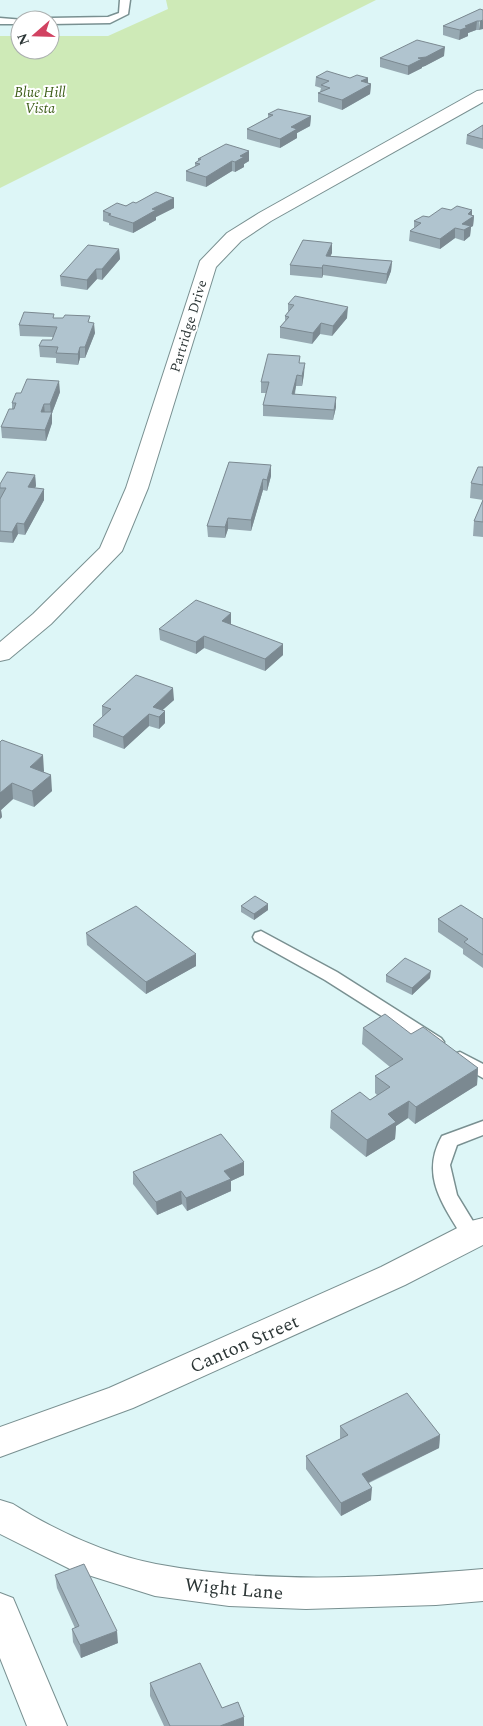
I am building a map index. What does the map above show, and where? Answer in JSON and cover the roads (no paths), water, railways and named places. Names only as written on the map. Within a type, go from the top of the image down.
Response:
[{"type":"street","name":"Partridge Drive","points":[[0,654],[42,619],[110,551],[138,488],[207,265],[234,237],[265,216],[479,100]]},
{"type":"street","name":"Canton Street","points":[[0,1442],[121,1398],[393,1276],[478,1233]]},
{"type":"street","name":"Wight Lane","points":[[0,1514],[11,1522],[85,1559],[155,1580],[229,1590],[306,1593],[436,1589],[483,1585]]},
{"type":"street","points":[[0,1610],[48,1726]]},
{"type":"lane","points":[[60,21],[110,20],[123,14],[124,0]]},
{"type":"lane","points":[[261,937],[331,976],[483,1072]]},
{"type":"lane","points":[[478,1233],[448,1196],[441,1165],[450,1141],[483,1128]]},
{"type":"park label","name":"Blue Hill Vista","points":[[40,100]]}]
